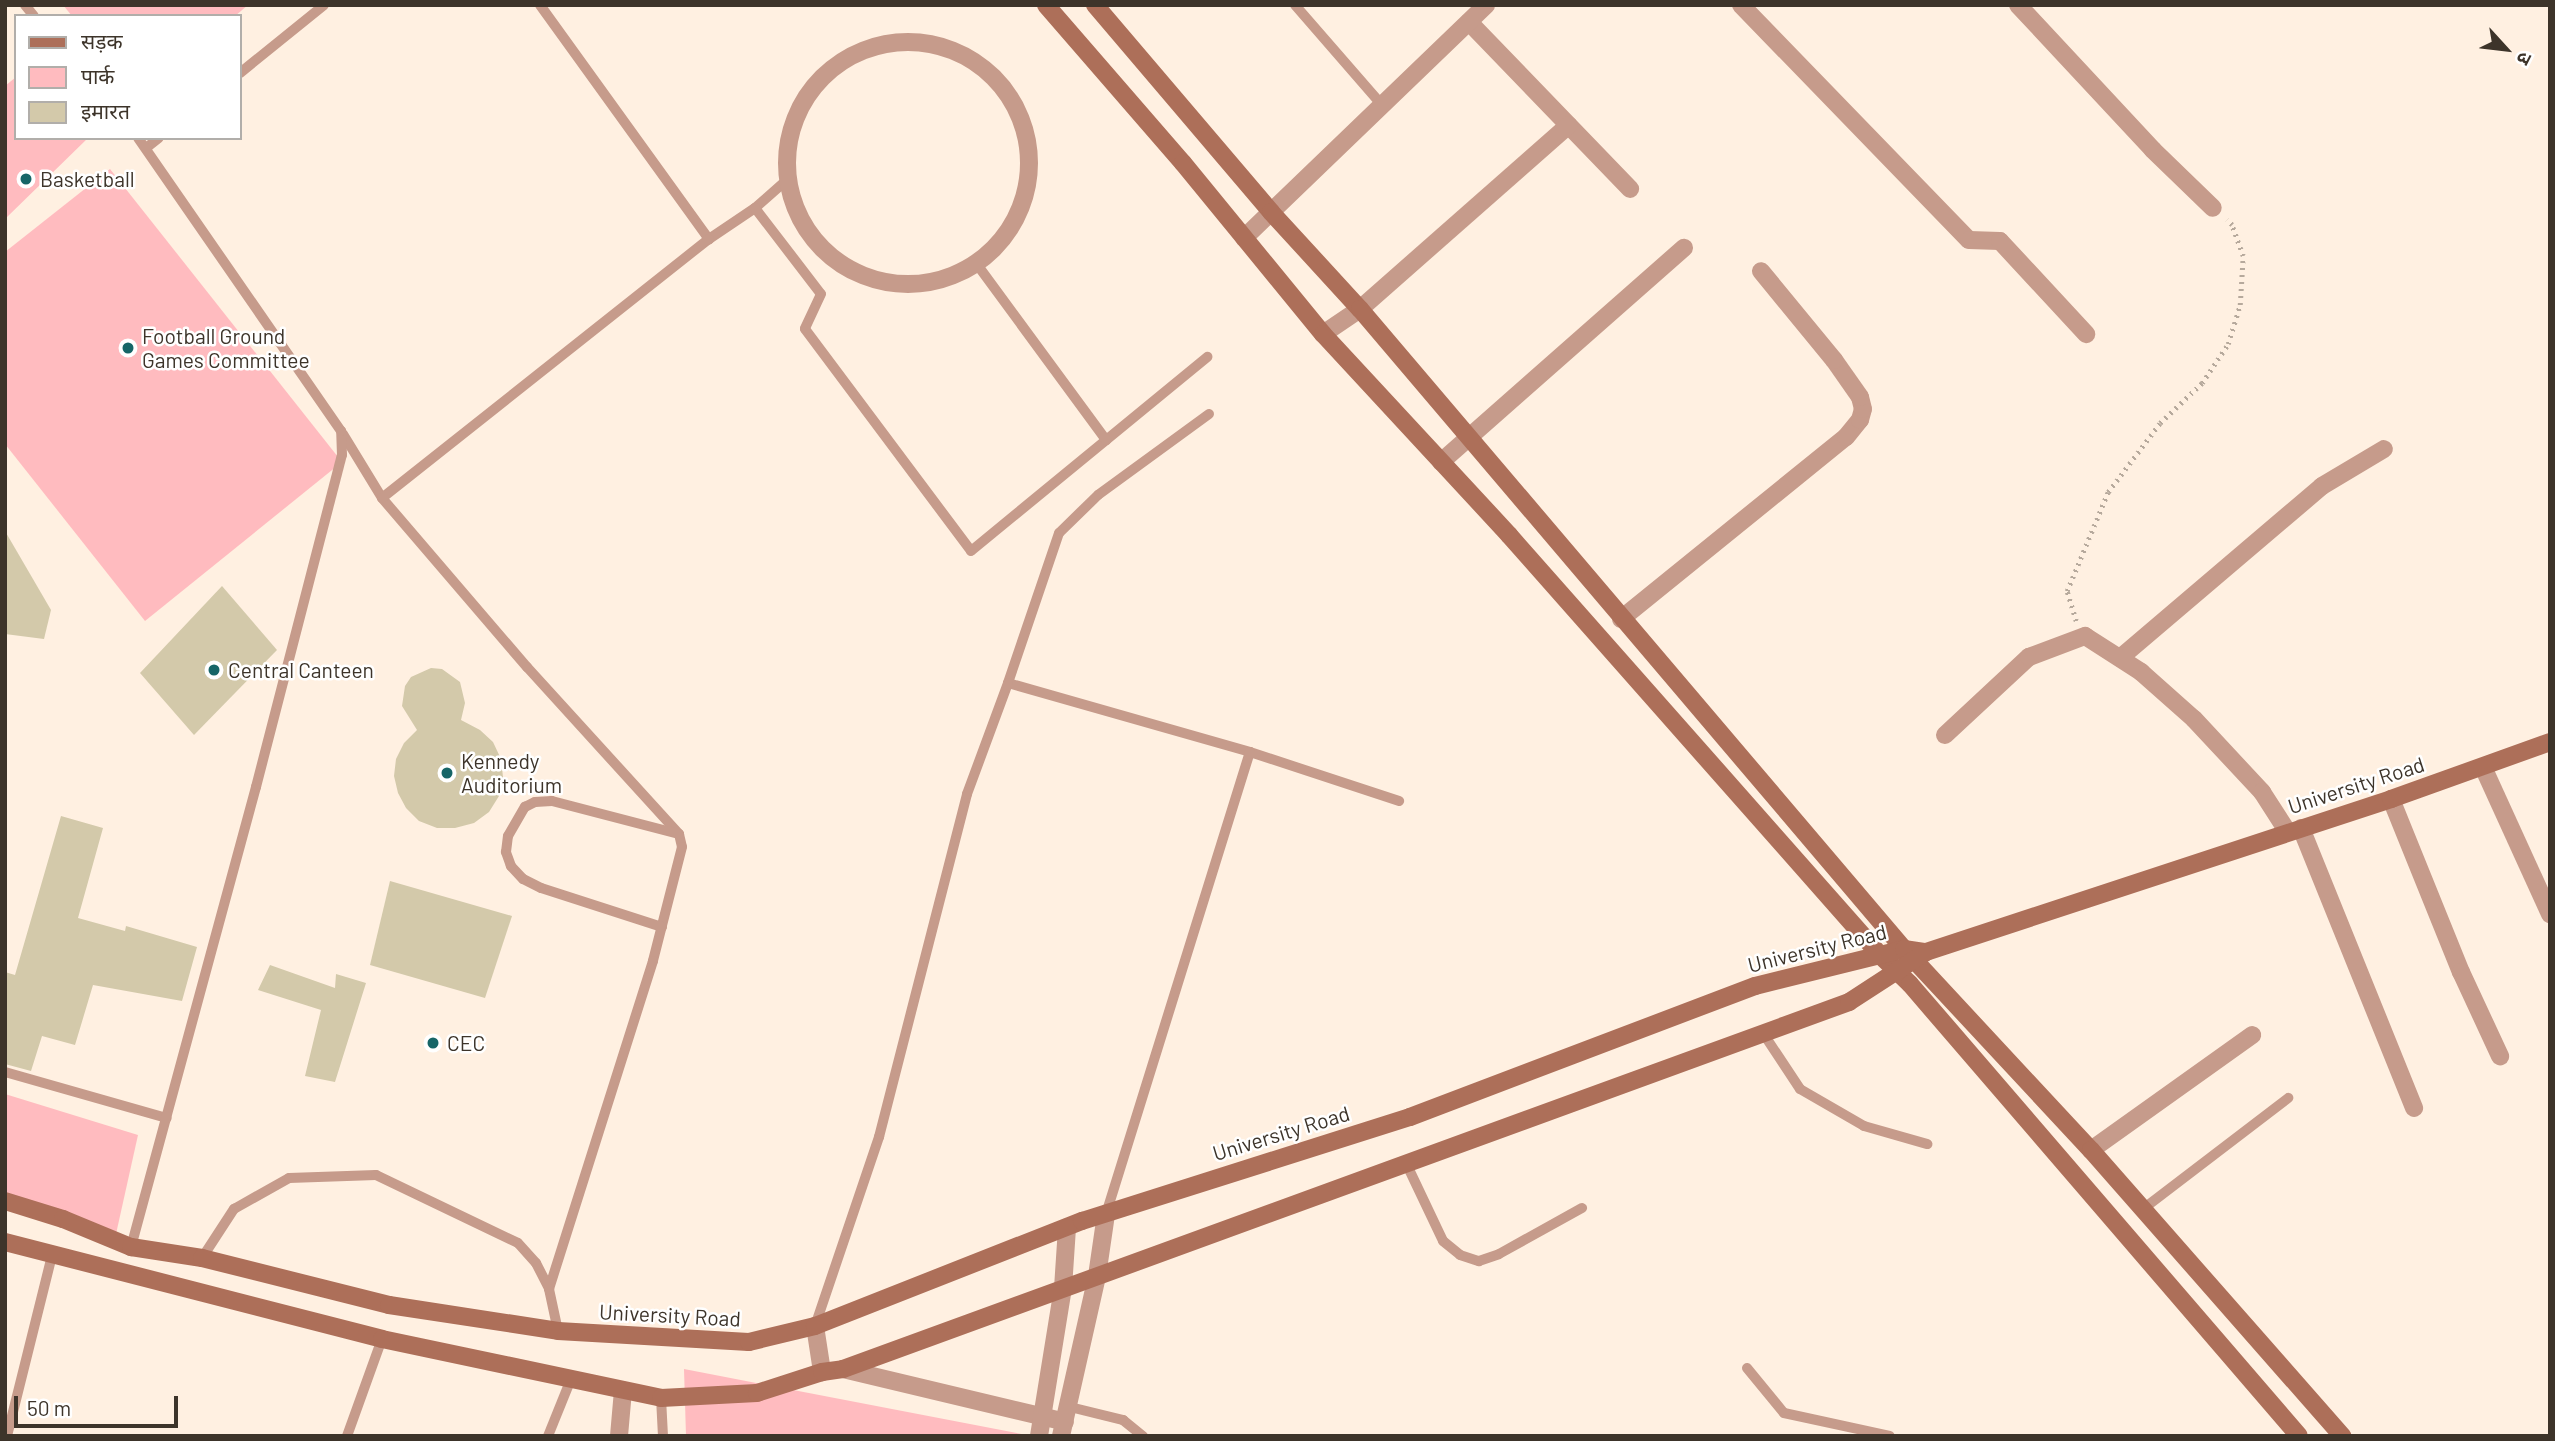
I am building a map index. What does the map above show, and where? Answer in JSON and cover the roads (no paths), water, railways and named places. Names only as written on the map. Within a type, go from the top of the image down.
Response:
[{"type":"main road","points":[[1046,5],[1323,334],[1441,462],[1881,956],[1898,971],[2299,1436]]},
{"type":"main road","points":[[1095,5],[1271,212],[1360,309],[1621,619],[2342,1436]]},
{"type":"main road","name":"University Road","points":[[5,1201],[63,1219],[131,1247],[202,1258],[388,1305],[558,1331],[749,1342],[815,1326],[1105,1214],[1410,1117],[1755,986],[1881,956],[1915,954],[2390,799],[2550,742]]},
{"type":"main road","points":[[5,1242],[382,1339],[661,1398],[757,1393],[822,1372],[843,1369],[1849,1002],[1898,971],[1915,954]]},
{"type":"street","points":[[1244,238],[1486,5]]},
{"type":"street","points":[[1741,5],[1969,240],[2000,242],[2086,334]]},
{"type":"street","points":[[2018,5],[2153,150],[2213,208]]},
{"type":"street","points":[[1469,22],[1630,189]]},
{"type":"street","points":[[918,41],[964,55],[1001,85],[1024,127],[1029,175],[1015,221],[985,259],[943,282],[895,287],[849,273],[817,240],[789,178],[784,153],[798,107],[828,69],[870,46],[918,41]]},
{"type":"street","points":[[1323,334],[1360,309],[1570,125]]},
{"type":"street","points":[[1441,462],[1684,248]]},
{"type":"street","points":[[1621,619],[1846,437],[1860,420],[1863,409],[1860,397],[1835,360],[1762,271]]},
{"type":"street","points":[[2120,659],[2322,486],[2384,449]]},
{"type":"street","points":[[1945,735],[2029,657],[2085,636],[2141,672],[2194,719],[2294,830],[2414,1108]]},
{"type":"street","points":[[2483,767],[2550,914]]},
{"type":"street","points":[[2390,799],[2461,972],[2500,1056]]},
{"type":"street","points":[[2091,1150],[2252,1034]]},
{"type":"street","points":[[843,1369],[1065,1422],[1097,1276],[1105,1214]]},
{"type":"street","points":[[1039,1436],[1063,1288],[1068,1227]]},
{"type":"street","points":[[815,1326],[822,1372]]},
{"type":"street","points":[[619,1436],[623,1390]]},
{"type":"lane","points":[[242,71],[324,5]]},
{"type":"lane","points":[[540,5],[709,239]]},
{"type":"lane","points":[[1295,5],[1382,105]]},
{"type":"lane","points":[[140,140],[341,431],[382,498],[527,667],[679,834],[682,848],[662,927],[549,1289]]},
{"type":"lane","points":[[146,148],[156,140]]},
{"type":"lane","points":[[382,498],[709,239],[755,208],[789,178]]},
{"type":"lane","points":[[755,208],[821,294],[805,329],[971,551],[1207,357]]},
{"type":"lane","points":[[976,263],[1106,440]]},
{"type":"lane","points":[[815,1326],[879,1137],[967,794],[1059,533],[1098,495],[1209,414]]},
{"type":"lane","points":[[131,1247],[342,455],[341,431]]},
{"type":"lane","points":[[1008,683],[1250,752],[1399,802]]},
{"type":"lane","points":[[1105,1214],[1250,752]]},
{"type":"lane","points":[[662,927],[541,888],[523,879],[508,859],[508,836],[525,807],[535,802],[551,801],[679,834]]},
{"type":"lane","points":[[1763,1033],[1800,1089],[1864,1126],[1927,1144]]},
{"type":"lane","points":[[5,1072],[167,1118]]},
{"type":"lane","points":[[2143,1209],[2288,1098]]},
{"type":"lane","points":[[1406,1163],[1443,1241],[1460,1255],[1479,1261],[1499,1254],[1582,1208]]},
{"type":"lane","points":[[202,1258],[234,1209],[289,1178],[376,1175],[518,1243],[536,1263],[549,1289],[558,1331]]},
{"type":"lane","points":[[7,1436],[52,1255]]},
{"type":"lane","points":[[347,1436],[382,1339]]},
{"type":"lane","points":[[1747,1368],[1784,1413],[1890,1436]]},
{"type":"lane","points":[[548,1436],[571,1379]]},
{"type":"lane","points":[[661,1398],[663,1436]]},
{"type":"lane","points":[[1065,1422],[1123,1420],[1143,1436]]},
{"type":"place","name":"Basketball","points":[[26,179]]},
{"type":"place","name":"Football Ground Games Committee","points":[[128,348]]},
{"type":"place","name":"Central Canteen","points":[[214,670]]},
{"type":"place","name":"Kennedy Auditorium","points":[[447,773]]},
{"type":"place","name":"CEC","points":[[433,1043]]}]
